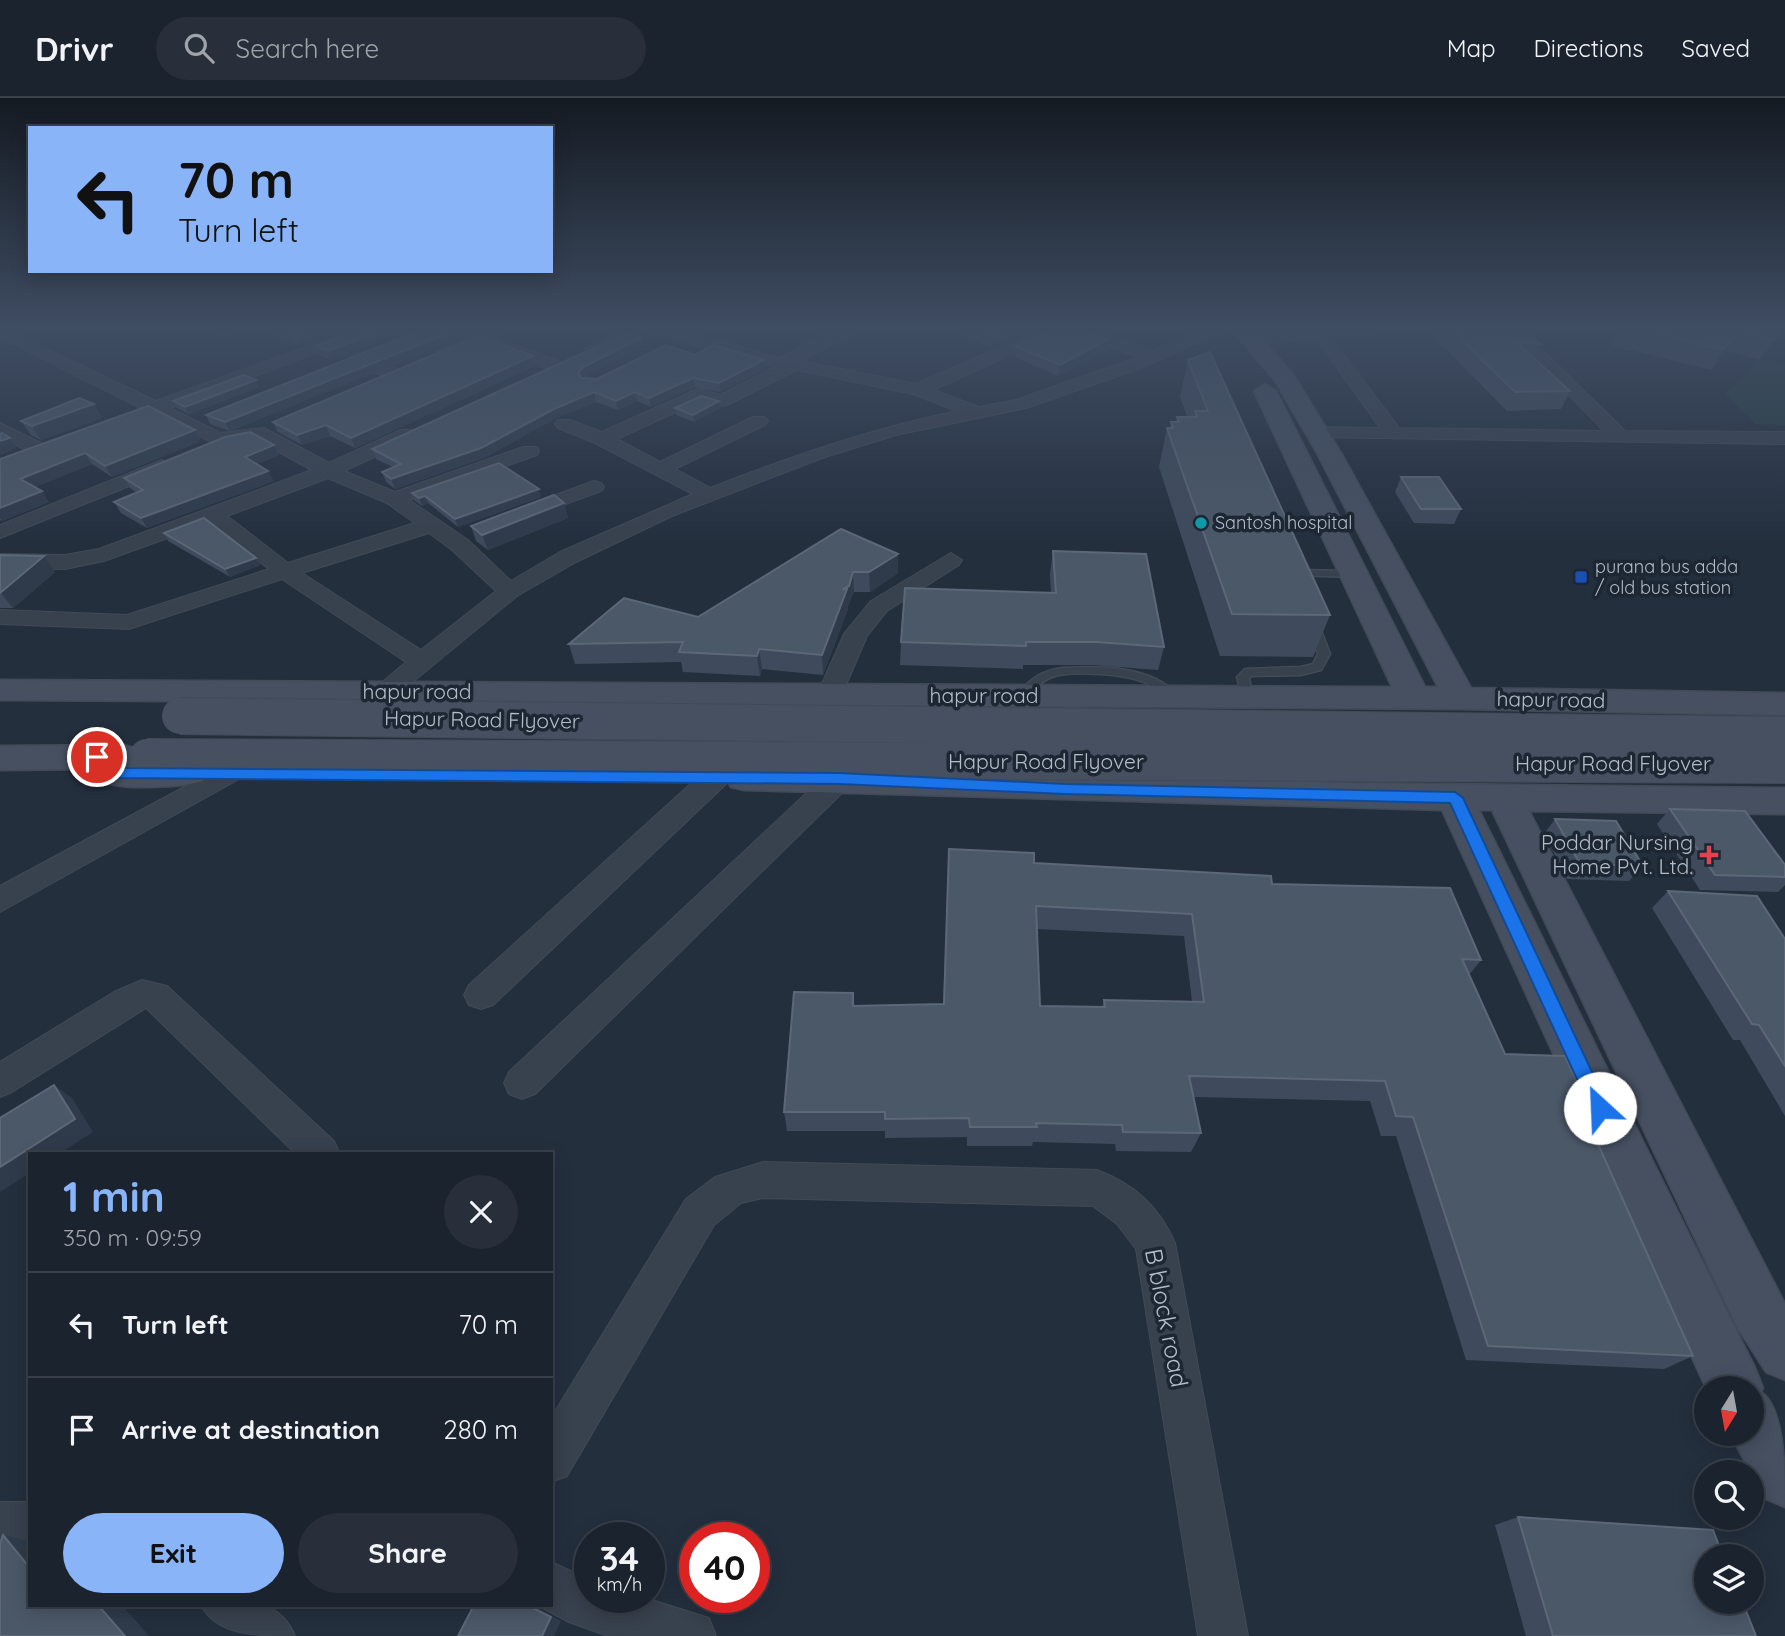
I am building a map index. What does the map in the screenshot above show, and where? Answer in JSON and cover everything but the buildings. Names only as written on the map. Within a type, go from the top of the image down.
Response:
[{"type":"street","points":[[139,399],[223,441]]},
{"type":"street","points":[[130,416],[179,399]]},
{"type":"street","points":[[602,439],[690,399]]},
{"type":"street","points":[[941,399],[978,413]]},
{"type":"street","points":[[384,692],[509,591],[568,556],[707,494],[818,453],[892,430],[1034,399]]},
{"type":"street","points":[[1268,399],[1414,698]]},
{"type":"street","points":[[1297,399],[1460,698]]},
{"type":"street","points":[[1368,399],[1394,434]]},
{"type":"street","points":[[1582,399],[1620,436]]},
{"type":"street","points":[[188,424],[214,414]]},
{"type":"street","points":[[201,450],[257,432],[281,421]]},
{"type":"street","points":[[660,469],[759,421]]},
{"type":"street","points":[[564,424],[602,439],[707,494]]},
{"type":"street","points":[[0,561],[85,560],[328,471],[427,426]]},
{"type":"street","points":[[0,428],[45,447],[13,459]]},
{"type":"street","points":[[257,432],[328,471],[394,499],[451,540],[509,591]]},
{"type":"street","points":[[1317,433],[1785,438]]},
{"type":"street","points":[[394,499],[530,451]]},
{"type":"street","points":[[0,532],[178,459]]},
{"type":"street","points":[[503,520],[594,487]]},
{"type":"street","points":[[212,515],[285,572],[421,661]]},
{"type":"street","points":[[0,617],[129,622],[432,525]]},
{"type":"street","points":[[451,540],[477,530]]},
{"type":"street","points":[[830,695],[856,634],[879,606],[951,560]]},
{"type":"street","points":[[0,690],[182,703]]},
{"type":"street","name":"hapur road","points":[[182,703],[384,692],[1460,698],[1785,704]]},
{"type":"street","points":[[1312,697],[1352,796]]},
{"type":"street","points":[[1547,700],[1615,800]]},
{"type":"street","name":"Hapur Road Flyover","points":[[0,714],[103,715],[182,703],[1785,735]]},
{"type":"street","points":[[0,782],[52,757]]},
{"type":"street","points":[[97,757],[115,773],[839,779],[1065,789],[1352,796],[1785,801]]},
{"type":"street","name":"Hapur Road Flyover","points":[[0,758],[1785,765]]},
{"type":"street","points":[[0,900],[229,772]]},
{"type":"street","points":[[481,995],[716,777]]},
{"type":"street","points":[[522,1083],[839,779]]},
{"type":"street","points":[[1504,797],[1770,1306],[1785,1353]]},
{"type":"street","points":[[1455,798],[1729,1376]]},
{"type":"street","points":[[0,1081],[126,1002],[142,994],[155,996],[320,1152]]},
{"type":"street","name":"B block road","points":[[553,1457],[701,1212],[714,1197],[737,1184],[763,1180],[1097,1188],[1123,1201],[1142,1220],[1155,1243],[1223,1636]]},
{"type":"street","points":[[1764,1439],[1785,1477]]},
{"type":"street","points":[[0,1525],[28,1525]]},
{"type":"street","points":[[553,1587],[586,1605],[691,1636]]},
{"type":"street","points":[[228,1607],[270,1636]]},
{"type":"lane","points":[[1289,561],[1297,584]]},
{"type":"lane","points":[[1293,573],[1354,574]]},
{"type":"lane","points":[[1247,697],[1243,677],[1248,672],[1301,671],[1317,667],[1324,654],[1306,607]]},
{"type":"green space","points":[[1730,399],[1785,399],[1785,425],[1755,424]]},
{"type":"place","name":"Santosh hospital","points":[[1201,523]]},
{"type":"place","name":"purana bus adda / old bus station","points":[[1581,577]]},
{"type":"place","name":"Poddar Nursing Home Pvt. Ltd.","points":[[1709,855]]},
{"type":"route","points":[[97,757],[115,773],[256,772],[839,779],[1065,789],[1455,798],[1600,1108]]}]
